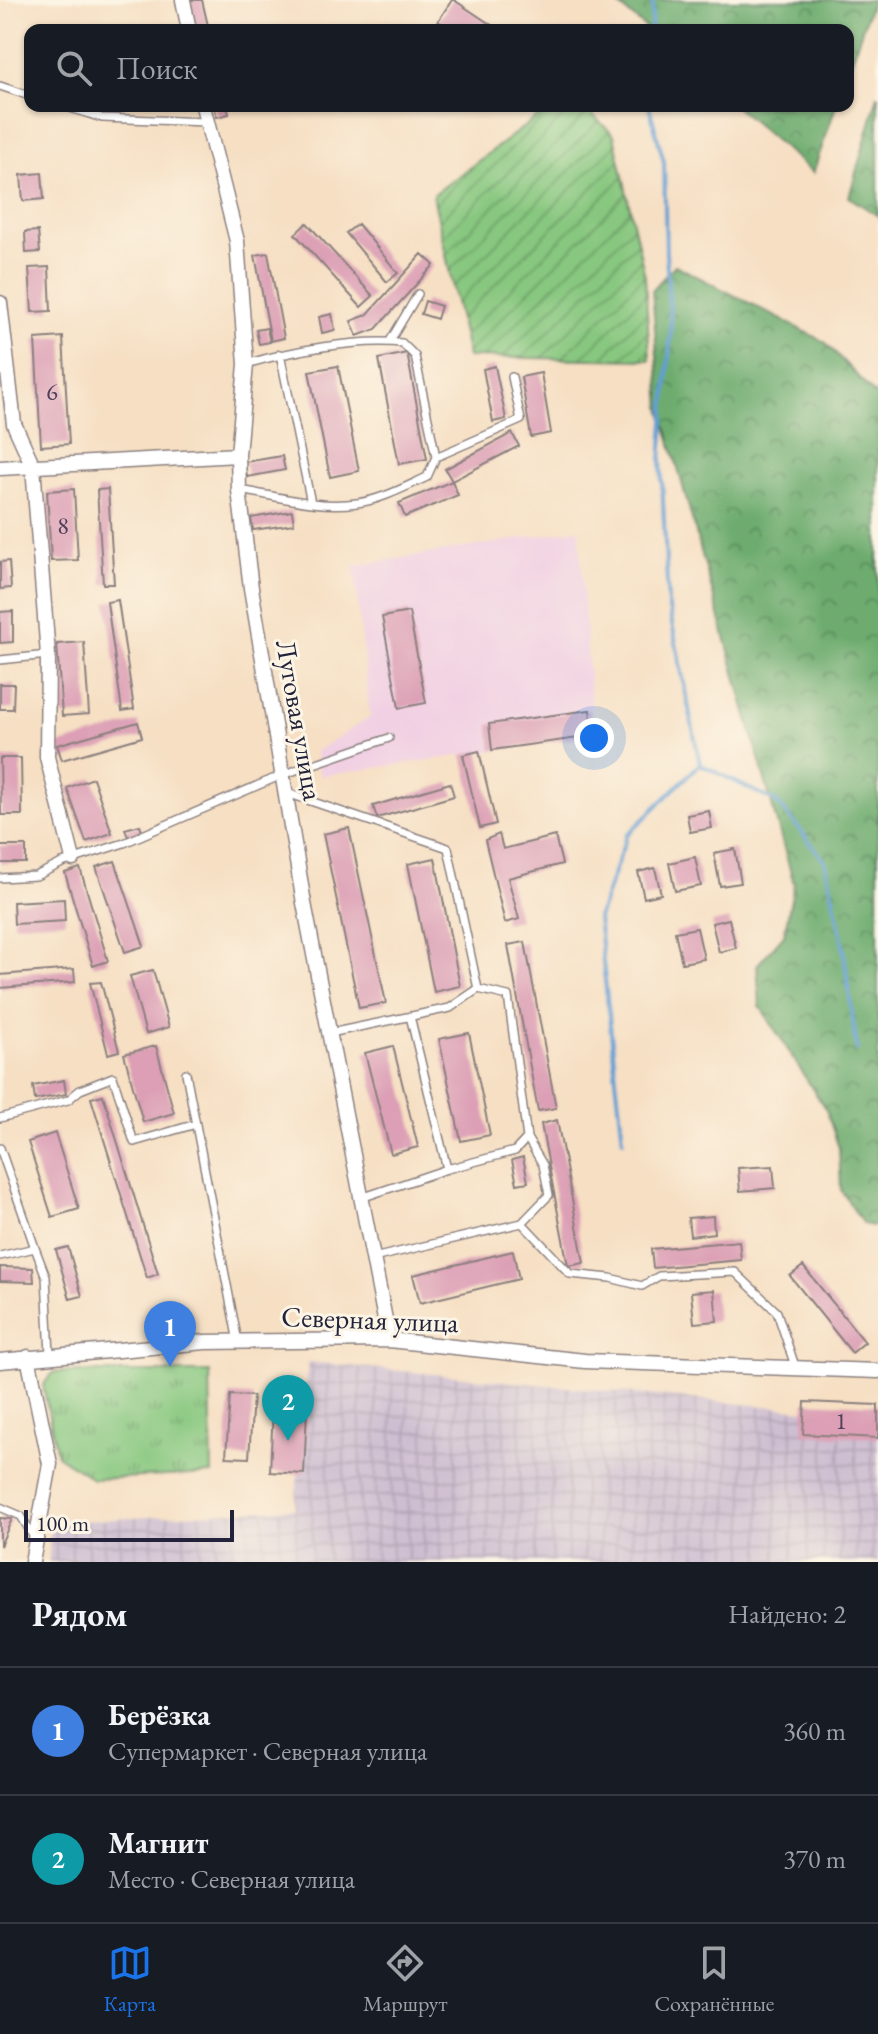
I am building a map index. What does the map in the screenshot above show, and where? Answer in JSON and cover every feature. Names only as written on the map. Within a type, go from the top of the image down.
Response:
[{"type":"street","points":[[183,0],[188,24]]},
{"type":"street","name":"Луговая улица","points":[[204,112],[237,241],[246,364],[238,455],[239,490],[255,618],[304,903],[389,1340]]},
{"type":"street","points":[[0,303],[14,424],[33,466],[48,655],[47,757],[73,859]]},
{"type":"street","points":[[0,468],[238,455]]},
{"type":"street","name":"Северная улица","points":[[0,1361],[238,1342],[389,1340],[585,1361],[878,1371]]},
{"type":"street","points":[[28,1357],[50,1464],[32,1562]]},
{"type":"lane","points":[[0,86],[24,94]]},
{"type":"lane","points":[[83,112],[102,118],[206,122]]},
{"type":"lane","points":[[390,341],[418,294]]},
{"type":"lane","points":[[239,490],[311,503],[357,503],[399,490],[427,477],[436,457],[415,356],[402,343],[390,341],[280,354],[246,364]]},
{"type":"lane","points":[[280,354],[311,503]]},
{"type":"lane","points":[[436,457],[521,420],[512,377]]},
{"type":"lane","points":[[0,660],[48,655]]},
{"type":"lane","points":[[0,878],[36,876],[73,859],[124,843],[282,775],[389,738]]},
{"type":"lane","points":[[287,793],[448,848],[478,989]]},
{"type":"lane","points":[[329,1033],[450,1008],[478,989],[508,996],[527,1138],[543,1165],[549,1195],[522,1223],[373,1259]]},
{"type":"lane","points":[[410,1016],[447,1169]]},
{"type":"lane","points":[[186,1073],[238,1342]]},
{"type":"lane","points":[[0,1118],[68,1100],[80,1090],[113,1077],[134,1142],[196,1124]]},
{"type":"lane","points":[[361,1198],[447,1169],[515,1151],[527,1138]]},
{"type":"lane","points":[[0,1148],[46,1277],[50,1355]]},
{"type":"lane","points":[[522,1223],[570,1274],[610,1278],[642,1286],[659,1276],[735,1272],[777,1312],[796,1369]]},
{"type":"lane","points":[[0,1256],[35,1248]]},
{"type":"lane","points":[[0,1507],[21,1516],[36,1540]]},
{"type":"shaded area","points":[[579,529],[593,736],[320,776],[315,752],[370,717],[354,566]]},
{"type":"shaded area","points":[[308,1362],[878,1417],[878,1562],[49,1562],[50,1523],[295,1508]]},
{"type":"green space","points":[[613,0],[872,0],[854,53],[854,24],[641,24]]},
{"type":"green space","points":[[878,95],[878,216],[849,197]]},
{"type":"green space","points":[[544,112],[589,112],[614,135],[645,277],[650,360],[468,357],[433,195]]},
{"type":"green space","points":[[742,112],[834,112],[813,173]]},
{"type":"green space","points":[[675,265],[825,342],[878,398],[878,1227],[863,1224],[841,1190],[839,1148],[826,1110],[760,1006],[757,965],[784,935],[794,884],[661,408],[652,290]]},
{"type":"green space","points":[[54,1372],[210,1372],[212,1474],[93,1479],[57,1455],[43,1385]]},
{"type":"building","points":[[189,0],[202,0],[208,24],[195,24]]},
{"type":"building","points":[[454,0],[490,24],[442,24],[438,21]]},
{"type":"building","points":[[216,112],[228,112],[229,114],[217,117]]},
{"type":"building","points":[[42,173],[44,199],[23,201],[21,175]]},
{"type":"building","points":[[307,223],[373,296],[361,307],[295,234]]},
{"type":"building","points":[[358,224],[398,273],[387,282],[346,233]]},
{"type":"building","points":[[38,231],[40,252],[26,253],[25,232]]},
{"type":"building","points":[[268,253],[284,338],[271,341],[255,255]]},
{"type":"building","points":[[422,254],[434,265],[376,329],[357,336],[351,321],[367,315]]},
{"type":"building","points":[[49,267],[51,311],[32,312],[29,268]]},
{"type":"building","points":[[425,301],[441,306],[437,319],[421,314]]},
{"type":"building","points":[[332,314],[335,330],[322,333],[319,317]]},
{"type":"building","points":[[267,328],[270,342],[259,344],[256,330]]},
{"type":"building","points":[[63,337],[69,444],[41,446],[35,339]]},
{"type":"building","points":[[407,353],[427,459],[399,464],[379,359]]},
{"type":"building","points":[[338,366],[359,471],[330,477],[309,371]]},
{"type":"building","points":[[495,366],[506,419],[493,422],[483,369]]},
{"type":"building","points":[[541,373],[551,433],[531,437],[521,377]]},
{"type":"building","points":[[512,433],[519,446],[452,481],[445,469]]},
{"type":"building","points":[[282,456],[285,470],[247,477],[245,462]]},
{"type":"building","points":[[452,481],[458,495],[405,517],[399,503]]},
{"type":"building","points":[[74,489],[78,560],[51,561],[47,491]]},
{"type":"building","points":[[108,489],[114,584],[103,584],[97,490]]},
{"type":"building","points":[[292,511],[294,524],[253,530],[251,518]]},
{"type":"building","points":[[9,561],[11,588],[0,589],[0,562]]},
{"type":"building","points":[[118,600],[134,709],[122,711],[107,602]]},
{"type":"building","points":[[13,611],[13,642],[0,643],[0,612]]},
{"type":"building","points":[[409,612],[426,703],[399,708],[382,617]]},
{"type":"building","points":[[84,642],[89,714],[62,716],[57,644]]},
{"type":"building","points":[[0,684],[14,684],[13,709],[0,709]]},
{"type":"building","points":[[590,710],[593,736],[492,750],[489,724]]},
{"type":"building","points":[[138,722],[142,737],[62,760],[57,745]]},
{"type":"building","points":[[479,751],[496,824],[480,828],[463,755]]},
{"type":"building","points":[[0,758],[21,758],[22,815],[1,815]]},
{"type":"building","points":[[93,778],[112,833],[86,842],[67,788]]},
{"type":"building","points":[[450,783],[454,796],[377,818],[373,806]]},
{"type":"building","points":[[709,811],[712,828],[690,832],[687,815]]},
{"type":"building","points":[[140,825],[142,832],[128,837],[125,829]]},
{"type":"building","points":[[349,828],[386,1003],[359,1008],[323,834]]},
{"type":"building","points":[[499,834],[503,849],[555,836],[562,864],[508,878],[519,919],[505,923],[485,840]]},
{"type":"building","points":[[0,846],[26,846],[26,863],[0,863]]},
{"type":"building","points":[[735,849],[741,883],[720,886],[714,853]]},
{"type":"building","points":[[695,857],[701,886],[675,891],[669,863]]},
{"type":"building","points":[[435,858],[460,986],[434,992],[408,864]]},
{"type":"building","points":[[115,861],[144,946],[125,952],[96,867]]},
{"type":"building","points":[[80,868],[108,961],[93,966],[65,873]]},
{"type":"building","points":[[655,868],[661,894],[644,898],[638,872]]},
{"type":"building","points":[[64,899],[65,921],[14,924],[13,902]]},
{"type":"building","points":[[729,919],[736,948],[719,952],[712,923]]},
{"type":"building","points":[[697,928],[704,959],[682,963],[675,932]]},
{"type":"building","points":[[525,942],[556,1108],[538,1111],[508,945]]},
{"type":"building","points":[[74,969],[75,982],[0,988],[0,975]]},
{"type":"building","points":[[153,970],[169,1027],[146,1034],[130,976]]},
{"type":"building","points":[[101,982],[119,1051],[108,1054],[90,983]]},
{"type":"building","points":[[469,1033],[490,1135],[461,1141],[439,1039]]},
{"type":"building","points":[[156,1046],[174,1113],[143,1122],[124,1054]]},
{"type":"building","points":[[393,1046],[418,1147],[391,1154],[365,1053]]},
{"type":"building","points":[[64,1080],[66,1094],[35,1100],[33,1086]]},
{"type":"building","points":[[103,1095],[158,1274],[147,1278],[91,1098]]},
{"type":"building","points":[[557,1120],[584,1263],[568,1266],[541,1124]]},
{"type":"building","points":[[55,1133],[79,1209],[52,1217],[28,1142]]},
{"type":"building","points":[[523,1157],[528,1182],[517,1184],[512,1160]]},
{"type":"building","points":[[773,1166],[775,1188],[740,1191],[738,1168]]},
{"type":"building","points":[[713,1216],[714,1233],[690,1236],[688,1218]]},
{"type":"building","points":[[739,1241],[741,1260],[653,1268],[651,1249]]},
{"type":"building","points":[[68,1247],[82,1296],[70,1299],[56,1250]]},
{"type":"building","points":[[513,1251],[519,1279],[420,1303],[413,1275]]},
{"type":"building","points":[[803,1266],[865,1342],[852,1353],[790,1276]]},
{"type":"building","points":[[0,1267],[33,1268],[34,1282],[0,1281]]},
{"type":"building","points":[[714,1290],[717,1321],[694,1323],[691,1292]]},
{"type":"building","points":[[230,1395],[253,1396],[249,1458],[226,1457]]},
{"type":"building","points":[[805,1402],[878,1405],[878,1438],[803,1434]]},
{"type":"building","points":[[273,1408],[307,1409],[304,1474],[270,1472]]},
{"type":"building","points":[[0,1518],[12,1519],[0,1546]]},
{"type":"waterway","points":[[651,24],[653,0]]},
{"type":"waterway","points":[[651,112],[664,162],[671,330],[661,461],[668,603],[700,764]]},
{"type":"waterway","points":[[700,764],[778,803],[825,861],[842,939],[857,1050]]},
{"type":"waterway","points":[[623,1140],[598,918],[627,835],[700,764]]},
{"type":"place","name":"Берёзка","points":[[170,1367]]},
{"type":"place","name":"Магнит","points":[[288,1441]]}]
